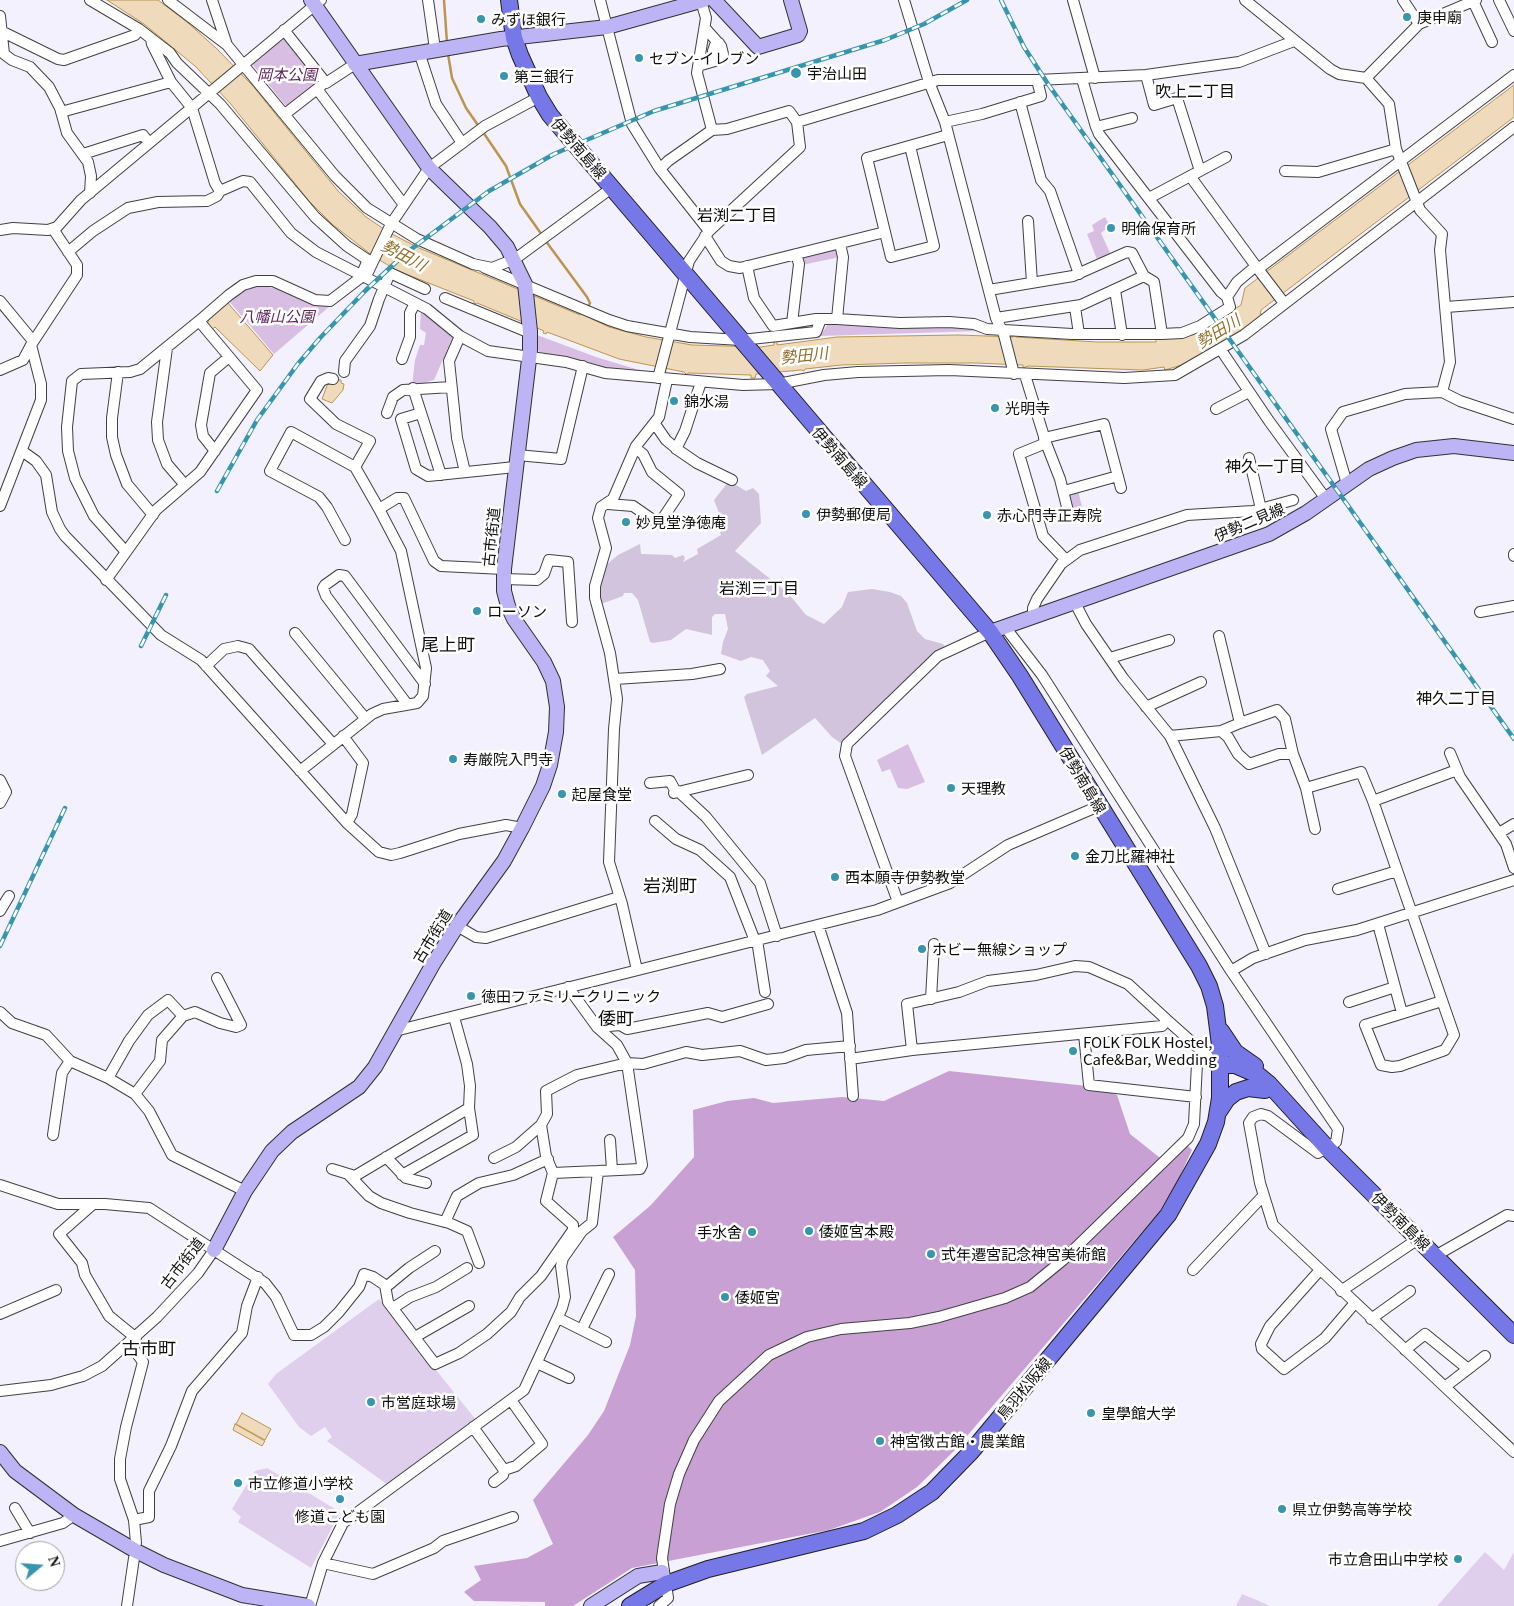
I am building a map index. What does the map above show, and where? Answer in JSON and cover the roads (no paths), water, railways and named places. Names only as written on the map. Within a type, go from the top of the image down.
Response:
[{"type":"main road","name":"伊勢南島線","points":[[509,0],[514,38],[539,98],[550,115],[613,187],[775,382],[997,629],[1020,676],[1186,948],[1199,966],[1209,986],[1218,1026],[1211,1059]]},
{"type":"main road","name":"伊勢南島線","points":[[1186,948],[1197,975],[1206,1009],[1211,1059],[1232,1074],[1264,1090],[1288,1106]]},
{"type":"main road","points":[[1218,1026],[1235,1052],[1263,1072],[1288,1106]]},
{"type":"main road","name":"伊勢南島線","points":[[1211,1059],[1235,1065],[1258,1075],[1514,1336]]},
{"type":"main road","name":"鳥羽松阪線","points":[[630,1606],[664,1578],[864,1531],[904,1511],[932,1492],[971,1452],[1168,1215],[1212,1135],[1217,1114],[1211,1059]]},
{"type":"main road","name":"鳥羽松阪線","points":[[1197,1164],[1207,1123],[1211,1059]]},
{"type":"main road","points":[[1217,1114],[1227,1099],[1236,1092],[1248,1088],[1264,1090]]},
{"type":"street","points":[[90,0],[139,29],[170,53],[177,63],[210,92],[314,217],[340,240],[368,260],[365,273]]},
{"type":"street","points":[[168,0],[227,45],[349,192],[390,226],[513,282],[627,326],[669,335],[742,341],[816,332],[821,319]]},
{"type":"street","points":[[212,0],[227,45]]},
{"type":"street","points":[[428,0],[443,48]]},
{"type":"street","points":[[600,0],[632,124],[660,169],[707,233],[721,261],[735,268],[747,266],[885,232]]},
{"type":"street","points":[[285,114],[321,86],[355,64],[443,48],[607,27],[706,0]]},
{"type":"street","points":[[706,0],[758,48],[798,35],[800,31],[791,0]]},
{"type":"street","points":[[706,0],[705,28],[698,66],[704,102],[712,130]]},
{"type":"street","points":[[904,0],[929,82],[945,122],[996,318],[1014,371]]},
{"type":"street","points":[[1073,0],[1094,78]]},
{"type":"street","points":[[1245,0],[1330,70],[1339,74],[1366,78],[1389,104],[1396,149],[1420,210],[1442,234],[1440,250],[1450,362],[1442,392]]},
{"type":"street","points":[[1403,0],[1419,24]]},
{"type":"street","points":[[1366,78],[1419,24],[1474,0],[1492,42]]},
{"type":"street","points":[[1499,0],[1514,31]]},
{"type":"street","points":[[0,230],[13,228],[53,229],[90,193],[315,2]]},
{"type":"street","name":"古市街道","points":[[0,1391],[38,1388],[83,1376],[105,1364],[133,1341],[193,1279],[214,1250],[245,1191],[272,1151],[292,1132],[358,1087],[375,1067],[456,926],[496,872],[522,828],[543,786],[550,765],[556,732],[557,707],[549,671],[514,619],[508,606],[504,574],[529,357],[530,332],[526,286],[515,259],[490,227],[429,168],[355,64],[315,2]]},
{"type":"street","points":[[0,16],[4,54],[12,60],[30,67],[39,74],[55,98],[67,133],[83,154],[91,176],[90,193]]},
{"type":"street","points":[[698,66],[718,60],[724,54],[718,43],[705,28]]},
{"type":"street","points":[[2,32],[58,59],[64,60],[135,35],[139,29]]},
{"type":"street","points":[[284,30],[404,205]]},
{"type":"street","points":[[152,39],[152,44],[171,82],[192,108],[220,192]]},
{"type":"street","points":[[797,122],[929,82],[1082,79],[1146,75],[1239,62],[1294,41]]},
{"type":"street","points":[[419,52],[436,104],[462,143]]},
{"type":"street","points":[[1146,75],[1154,106],[1177,98],[1200,170]]},
{"type":"street","points":[[1227,297],[1237,282],[1401,163],[1514,75]]},
{"type":"street","points":[[747,266],[754,298],[773,326],[821,319],[837,319],[887,323],[949,322],[1002,332],[1122,335],[1182,333],[1200,326],[1230,307],[1227,297],[1221,292],[1096,126],[1082,79]]},
{"type":"street","points":[[945,122],[1041,96],[1037,80]]},
{"type":"street","points":[[61,112],[171,82]]},
{"type":"street","points":[[126,552],[94,516],[80,491],[71,464],[67,427],[72,381],[81,374],[140,369],[229,295],[250,282],[273,281],[315,300],[326,302],[365,273],[390,226],[429,168],[475,132],[539,98]]},
{"type":"street","points":[[1020,102],[1041,180],[1050,191],[1079,274]]},
{"type":"street","points":[[637,970],[620,897],[609,862],[614,729],[617,700],[615,679],[604,625],[595,598],[596,586],[606,548],[598,518],[600,509],[613,499],[635,448],[655,424],[662,408],[662,377],[669,335],[689,261],[707,233],[800,147],[797,122],[789,111],[727,129],[712,130],[668,161],[660,169]]},
{"type":"street","points":[[1096,126],[1132,118]]},
{"type":"street","points":[[68,252],[93,231],[128,208],[158,202],[202,202],[243,181],[250,182],[304,245],[365,273],[383,286],[427,309],[460,336],[488,351],[582,366],[605,373],[700,382],[775,382],[858,372],[949,370],[1014,371],[1025,375],[1124,378],[1165,377],[1187,370],[1244,335],[1283,302],[1513,128]]},
{"type":"street","points":[[83,154],[143,135],[149,143]]},
{"type":"street","points":[[910,146],[934,246],[891,257],[867,158],[948,135]]},
{"type":"street","points":[[1285,171],[1318,172],[1396,149]]},
{"type":"street","points":[[1149,198],[1226,158]]},
{"type":"street","points":[[1190,176],[1283,302]]},
{"type":"street","points":[[484,268],[492,268],[515,259],[613,187]]},
{"type":"street","points":[[1028,221],[1032,283]]},
{"type":"street","points":[[0,370],[23,360],[32,343],[77,275],[77,265],[53,229]]},
{"type":"street","points":[[837,319],[843,256],[840,244]]},
{"type":"street","points":[[989,290],[1079,274],[1127,252],[1132,253],[1144,276],[1154,282],[1162,334]]},
{"type":"street","points":[[792,323],[799,264],[796,254]]},
{"type":"street","points":[[344,372],[346,361],[370,326],[383,286],[390,273],[424,289]]},
{"type":"street","points":[[996,318],[1075,307],[1144,276]]},
{"type":"street","points":[[1115,290],[1122,335]]},
{"type":"street","points":[[445,298],[530,332]]},
{"type":"street","points":[[0,301],[32,343],[40,384],[41,400],[0,506]]},
{"type":"street","points":[[402,359],[410,336],[410,313],[415,302]]},
{"type":"street","points":[[1446,307],[1514,302]]},
{"type":"street","points":[[1075,307],[1079,334]]},
{"type":"street","points":[[106,580],[153,515],[200,472],[257,390],[199,321]]},
{"type":"street","points":[[460,336],[449,360],[457,438],[465,472]]},
{"type":"street","points":[[167,348],[157,422],[158,440],[167,464],[185,485]]},
{"type":"street","points":[[1221,350],[1326,499]]},
{"type":"street","points":[[215,451],[203,436],[201,425],[210,373],[229,357]]},
{"type":"street","points":[[420,413],[401,419],[416,469],[428,476],[465,472],[516,461],[561,459],[582,366]]},
{"type":"street","points":[[118,372],[112,418],[112,437],[116,455],[127,484],[153,515]]},
{"type":"street","points":[[1025,375],[1045,441],[1064,491],[1069,515]]},
{"type":"street","points":[[334,379],[328,378],[321,381],[310,399],[336,424],[370,442],[356,467]]},
{"type":"street","points":[[676,449],[685,430],[700,382]]},
{"type":"street","points":[[387,413],[395,395],[403,390],[451,387]]},
{"type":"street","points":[[413,388],[441,475]]},
{"type":"street","points":[[1216,409],[1249,392]]},
{"type":"street","points":[[1347,484],[1331,429],[1339,415],[1343,412],[1405,394],[1442,392],[1460,401],[1514,419]]},
{"type":"street","points":[[655,424],[666,440],[676,449],[697,463],[732,480]]},
{"type":"street","points":[[1066,560],[1043,536],[1019,454],[1045,441],[1104,424],[1121,488]]},
{"type":"street","points":[[300,771],[365,718],[383,709],[417,703],[422,700],[426,668],[400,551],[356,467],[292,432],[270,471],[319,498],[332,515],[345,540]]},
{"type":"street","name":"伊勢二見線","points":[[997,629],[1255,540],[1292,522],[1369,469],[1416,450],[1454,446],[1514,453]]},
{"type":"street","points":[[608,504],[633,506],[659,524],[680,494],[652,472],[643,454],[635,448]]},
{"type":"street","points":[[22,451],[36,461],[46,475],[52,512],[60,529],[106,580],[161,635],[206,666],[347,823],[379,852],[391,855],[506,825],[522,828]]},
{"type":"street","points":[[1250,458],[1261,509]]},
{"type":"street","points":[[1064,491],[1118,476]]},
{"type":"street","points":[[379,509],[397,498],[404,498],[434,561],[441,566],[537,580],[544,574],[549,560],[568,562],[572,622]]},
{"type":"street","points":[[1033,616],[1033,608],[1037,599],[1066,560],[1080,550],[1187,515],[1261,509],[1293,500]]},
{"type":"street","points":[[407,704],[326,596],[323,588],[325,585],[339,575],[345,576],[424,684]]},
{"type":"street","points":[[1075,603],[1086,624],[1110,658],[1170,736],[1215,828],[1266,954]]},
{"type":"street","points":[[1480,612],[1514,606]]},
{"type":"street","points":[[898,902],[845,756],[847,744],[938,656],[997,629],[1042,675],[1232,971],[1338,1129],[1336,1142],[1318,1153],[1268,1116],[1261,1114],[1253,1116],[1249,1123],[1263,1196],[1273,1225],[1354,1304],[1446,1386],[1506,1447],[1514,1452]]},
{"type":"street","points":[[295,633],[365,718]]},
{"type":"street","points":[[1219,636],[1240,723]]},
{"type":"street","points":[[1110,658],[1168,640]]},
{"type":"street","points":[[206,666],[224,649],[238,646],[249,649],[333,744]]},
{"type":"street","points":[[615,679],[692,674],[720,669]]},
{"type":"street","points":[[1146,706],[1201,682]]},
{"type":"street","points":[[1170,736],[1221,732],[1277,710],[1285,719],[1293,754],[1306,788],[1315,829]]},
{"type":"street","points":[[1221,732],[1228,737],[1238,754],[1249,764],[1279,754],[1293,754]]},
{"type":"street","points":[[343,736],[363,763],[352,814],[347,823]]},
{"type":"street","points":[[1450,753],[1457,770],[1506,844],[1514,868]]},
{"type":"street","points":[[1372,801],[1457,770]]},
{"type":"street","points":[[1306,788],[1361,772],[1397,871],[1454,1035],[1446,1050],[1400,1066],[1381,1065],[1365,1025],[1442,1001]]},
{"type":"street","points":[[675,792],[748,775]]},
{"type":"street","points":[[0,780],[6,792],[0,803]]},
{"type":"street","points":[[650,783],[670,781],[675,792],[706,817],[760,883],[777,936]]},
{"type":"street","points":[[395,1031],[877,910],[950,884],[1008,845],[1099,806]]},
{"type":"street","points":[[655,821],[676,839],[700,850],[730,877],[756,941],[765,992]]},
{"type":"street","points":[[1499,833],[1514,824]]},
{"type":"street","points":[[1338,889],[1397,871]]},
{"type":"street","points":[[1232,971],[1245,962],[1305,940],[1378,924],[1514,880]]},
{"type":"street","points":[[0,911],[8,896]]},
{"type":"street","points":[[456,926],[476,937],[486,938],[620,897]]},
{"type":"street","points":[[1378,924],[1402,1013]]},
{"type":"street","points":[[818,925],[847,1013],[853,1096]]},
{"type":"street","points":[[931,999],[934,944]]},
{"type":"street","points":[[912,1050],[907,1004],[931,999],[1004,977],[1036,975],[1075,966],[1089,967],[1133,987],[1211,1059]]},
{"type":"street","points":[[135,1094],[160,1061],[162,1040],[183,1016],[195,1012],[220,1023],[236,1027],[241,1025],[217,978]]},
{"type":"street","points":[[553,1173],[640,1169],[642,1165],[627,1063],[617,1045],[597,1027],[568,987]]},
{"type":"street","points":[[1349,1002],[1395,987]]},
{"type":"street","points":[[108,1078],[129,1042],[148,1015],[168,1000],[183,1016]]},
{"type":"street","points":[[597,1027],[620,1025],[627,1029],[708,1013],[722,1017],[768,1004]]},
{"type":"street","points":[[0,1012],[12,1023],[46,1035],[70,1061],[108,1078],[135,1094],[149,1111],[172,1155],[245,1191]]},
{"type":"street","points":[[402,1175],[473,1135],[469,1108],[470,1086],[454,1016]]},
{"type":"street","points":[[850,1059],[912,1050],[1162,1026],[1167,1020]]},
{"type":"street","points":[[1084,1034],[1089,1085],[1196,1097]]},
{"type":"street","points":[[494,1158],[516,1147],[541,1125],[548,1114],[546,1091],[577,1076],[627,1063],[643,1064],[686,1052],[702,1055],[740,1051],[766,1060],[784,1058],[806,1050],[850,1046]]},
{"type":"street","points":[[659,1606],[668,1598],[664,1578],[664,1543],[670,1504],[679,1474],[694,1440],[719,1401],[757,1364],[776,1351],[821,1333],[939,1317],[1005,1298],[1030,1287],[1063,1260],[1138,1190],[1188,1138],[1194,1124],[1197,1063],[1211,1059]]},
{"type":"street","points":[[53,1136],[62,1073],[70,1061]]},
{"type":"street","points":[[332,1170],[355,1176],[469,1108]]},
{"type":"street","points":[[0,1185],[58,1204],[105,1204],[149,1208],[258,1277],[276,1297],[294,1335],[311,1335],[324,1327],[359,1287],[364,1274],[380,1281],[386,1287],[388,1302],[435,1364],[441,1363],[487,1334],[511,1312],[520,1297],[541,1276],[573,1230],[573,1225],[546,1200],[553,1173],[541,1125]]},
{"type":"street","points":[[610,1140],[612,1170]]},
{"type":"street","points":[[386,1157],[406,1178],[426,1183]]},
{"type":"street","points":[[445,1222],[457,1196],[479,1183],[513,1175],[548,1159]]},
{"type":"street","points":[[0,1452],[15,1471],[74,1516],[164,1565],[242,1594],[309,1606],[322,1563],[340,1528],[349,1518],[524,1390],[558,1318],[565,1297],[561,1266],[572,1244],[582,1231],[592,1223],[598,1171]]},
{"type":"street","points":[[349,1175],[364,1192],[381,1203],[445,1222],[467,1231],[479,1263]]},
{"type":"street","points":[[1193,1270],[1263,1196]]},
{"type":"street","points":[[92,1205],[59,1234],[82,1263],[85,1274],[109,1316],[133,1341],[143,1362],[126,1427],[120,1459],[120,1479],[134,1520],[136,1543]]},
{"type":"street","points":[[1435,1256],[1507,1215],[1514,1216]]},
{"type":"street","points":[[1341,1291],[1418,1238]]},
{"type":"street","points":[[386,1287],[409,1268],[435,1251]]},
{"type":"street","points":[[392,1308],[410,1297],[436,1287],[467,1268]]},
{"type":"street","points":[[1320,1270],[1270,1326],[1261,1344],[1262,1349],[1284,1369],[1325,1338],[1354,1304]]},
{"type":"street","points":[[582,1329],[608,1274]]},
{"type":"street","points":[[134,1520],[149,1517],[149,1491],[171,1446],[192,1391],[242,1333],[247,1306],[258,1277]]},
{"type":"street","points":[[0,1314],[56,1290]]},
{"type":"street","points":[[1371,1319],[1410,1291]]},
{"type":"street","points":[[415,1337],[469,1306]]},
{"type":"street","points":[[558,1318],[606,1342]]},
{"type":"street","points":[[1405,1350],[1425,1334],[1468,1369]]},
{"type":"street","points":[[1446,1386],[1485,1356]]},
{"type":"street","points":[[537,1363],[569,1378]]},
{"type":"street","points":[[504,1470],[516,1466],[542,1444],[511,1400]]},
{"type":"street","points":[[473,1427],[504,1470]]},
{"type":"street","points":[[494,1482],[503,1475],[504,1470]]},
{"type":"street","points":[[15,1508],[30,1533]]},
{"type":"street","points":[[0,1541],[63,1523],[74,1516]]},
{"type":"street","points":[[322,1563],[373,1574],[434,1548],[442,1542],[513,1517]]},
{"type":"street","points":[[127,1606],[134,1558]]},
{"type":"street","points":[[591,1606],[638,1576],[664,1578]]},
{"type":"water","name":"勢田川","points":[[107,0],[158,0],[187,22],[252,85],[338,191],[366,217],[390,233],[419,248],[580,315],[583,312],[590,315],[590,318],[609,327],[646,337],[692,345],[761,347],[774,345],[774,342],[777,341],[777,345],[837,337],[959,335],[1013,337],[1013,334],[1016,334],[1016,337],[1097,342],[1156,342],[1156,339],[1193,335],[1241,305],[1245,288],[1514,85],[1514,117],[1261,310],[1260,318],[1234,338],[1185,364],[1165,370],[1164,367],[1143,370],[1028,366],[1023,368],[1023,365],[975,363],[905,363],[841,365],[805,369],[804,371],[756,374],[755,378],[751,378],[751,375],[688,373],[687,375],[684,372],[619,359],[547,332],[546,334],[543,333],[544,331],[477,303],[474,304],[474,301],[396,270],[373,256],[332,224],[309,201],[230,103],[195,66],[144,24]]},
{"type":"water","points":[[227,302],[273,355],[260,371],[215,327],[211,330],[207,325],[209,319]]},
{"type":"water","points":[[336,379],[341,380],[341,383],[344,384],[343,390],[332,403],[322,399],[328,383]]},
{"type":"water","points":[[242,1413],[271,1429],[265,1440],[236,1424]]},
{"type":"water","points":[[235,1424],[265,1441],[262,1446],[233,1430]]},
{"type":"waterway","points":[[444,0],[447,43]]},
{"type":"waterway","points":[[448,54],[452,78],[466,108],[480,128]]},
{"type":"waterway","points":[[483,132],[506,166],[520,204],[542,235]]},
{"type":"waterway","points":[[545,240],[587,297],[590,303],[588,307]]},
{"type":"railway","points":[[217,491],[257,420],[297,365],[320,338],[366,290],[406,253],[489,191],[554,154],[654,111],[885,40],[924,24],[967,0]]},
{"type":"railway","points":[[1001,0],[1024,47],[1048,84],[1514,739]]},
{"type":"railway","points":[[141,646],[166,595]]},
{"type":"railway","points":[[0,946],[65,808]]},
{"type":"place","name":"庚申廟","points":[[1407,17]]},
{"type":"place","name":"みずほ銀行","points":[[481,19]]},
{"type":"place","name":"セブン-イレブン","points":[[639,58]]},
{"type":"place","name":"宇治山田","points":[[796,73]]},
{"type":"place","name":"第三銀行","points":[[504,76]]},
{"type":"place","name":"明倫保育所","points":[[1111,228]]},
{"type":"place","name":"錦水湯","points":[[674,401]]},
{"type":"place","name":"光明寺","points":[[995,408]]},
{"type":"place","name":"伊勢郵便局","points":[[806,514]]},
{"type":"place","name":"赤心門寺正寿院","points":[[987,515]]},
{"type":"place","name":"妙見堂浄徳庵","points":[[626,522]]},
{"type":"place","name":"ローソン","points":[[477,611]]},
{"type":"place","name":"寿厳院入門寺","points":[[453,759]]},
{"type":"place","name":"天理教","points":[[951,788]]},
{"type":"place","name":"起屋食堂","points":[[562,794]]},
{"type":"place","name":"金刀比羅神社","points":[[1075,856]]},
{"type":"place","name":"西本願寺伊勢教堂","points":[[835,877]]},
{"type":"place","name":"ホビー無線ショップ","points":[[922,949]]},
{"type":"place","name":"徳田ファミリークリニック","points":[[471,996]]},
{"type":"place","name":"FOLK FOLK Hostel, Cafe&Bar, Wedding","points":[[1073,1051]]},
{"type":"place","name":"倭姬宮本殿","points":[[809,1231]]},
{"type":"place","name":"手水舍","points":[[752,1232]]},
{"type":"place","name":"式年遷宮記念神宮美術館","points":[[931,1254]]},
{"type":"place","name":"倭姬宮","points":[[725,1297]]},
{"type":"place","name":"市営庭球場","points":[[371,1402]]},
{"type":"place","name":"皇學館大学","points":[[1091,1413]]},
{"type":"place","name":"神宮徴古館・農業館","points":[[880,1441]]},
{"type":"place","name":"市立修道小学校","points":[[238,1483]]},
{"type":"place","name":"修道こども園","points":[[340,1499]]},
{"type":"place","name":"県立伊勢高等学校","points":[[1282,1509]]},
{"type":"place","name":"市立倉田山中学校","points":[[1458,1559]]},
{"type":"district","name":"吹上二丁目","points":[[1195,91]]},
{"type":"district","name":"岩渕二丁目","points":[[737,215]]},
{"type":"district","name":"神久一丁目","points":[[1265,466]]},
{"type":"district","name":"岩渕三丁目","points":[[759,588]]},
{"type":"district","name":"尾上町","points":[[448,644]]},
{"type":"district","name":"神久二丁目","points":[[1456,698]]},
{"type":"district","name":"岩渕町","points":[[670,885]]},
{"type":"district","name":"倭町","points":[[616,1018]]},
{"type":"district","name":"古市町","points":[[149,1348]]},
{"type":"park label","name":"岡本公園","points":[[287,74]]},
{"type":"park label","name":"八幡山公園","points":[[277,316]]}]
